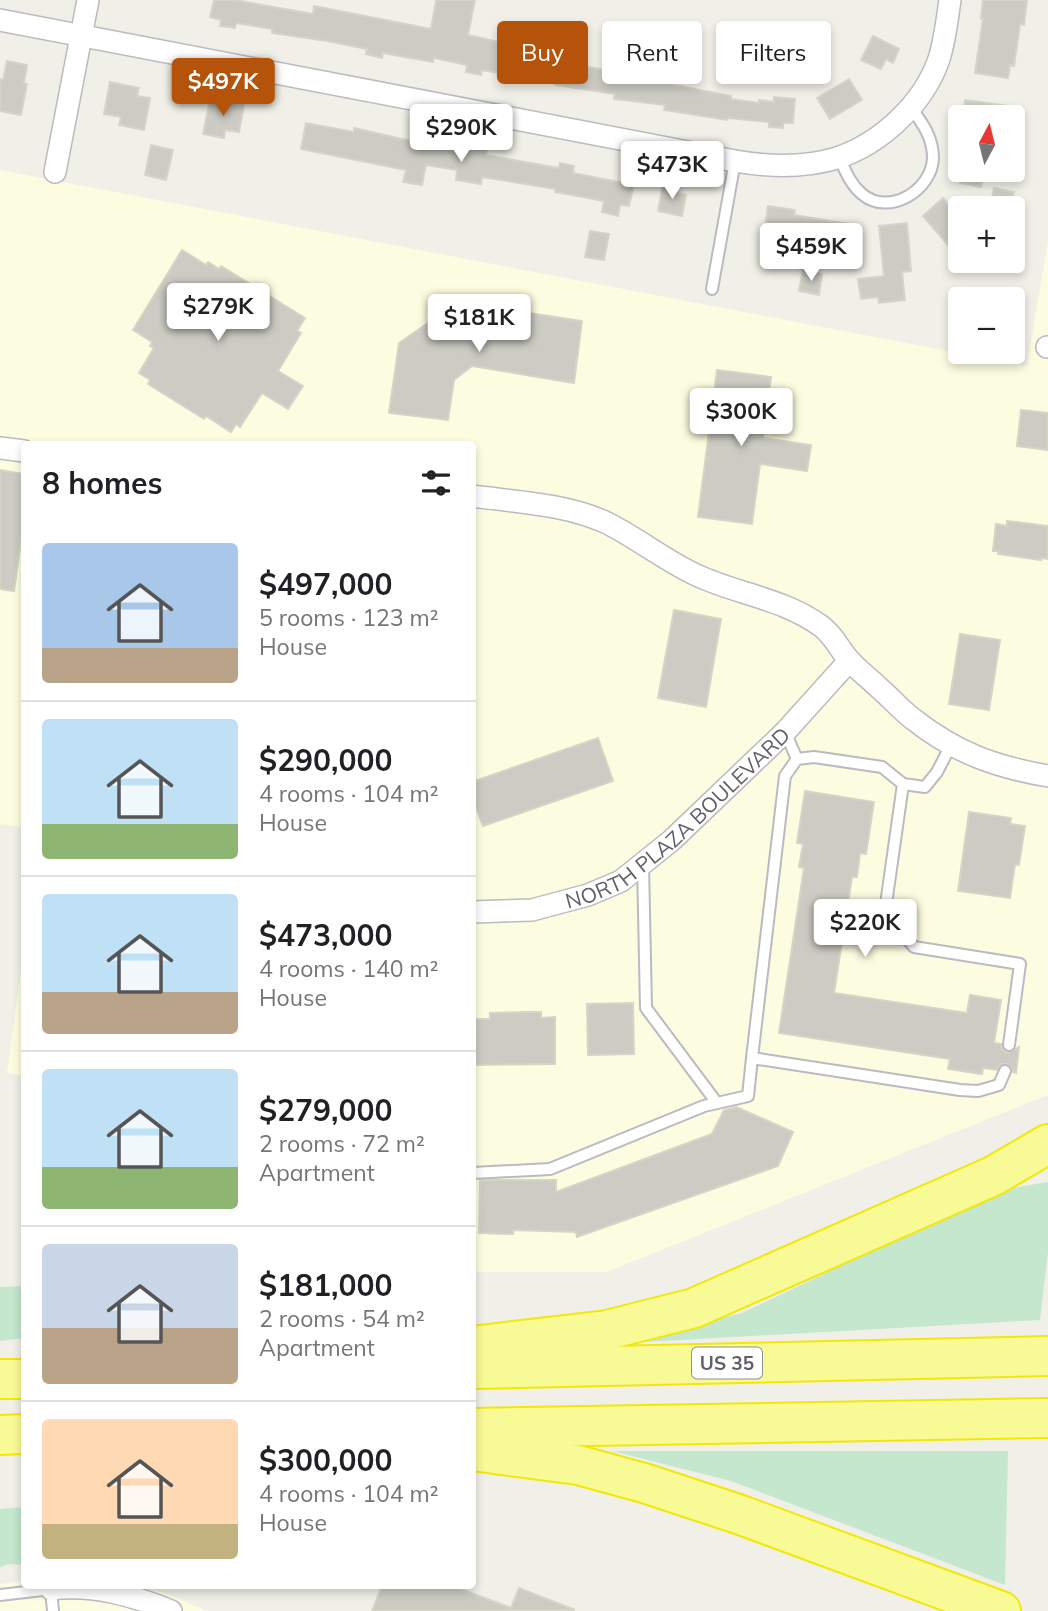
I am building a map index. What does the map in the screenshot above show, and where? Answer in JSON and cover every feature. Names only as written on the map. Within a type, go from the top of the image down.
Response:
[{"type":"highway","points":[[476,1346],[607,1330],[694,1308],[993,1176],[1048,1144]]},
{"type":"highway","name":"US 35","points":[[476,1369],[1048,1356]]},
{"type":"highway","points":[[0,1379],[21,1379]]},
{"type":"highway","points":[[476,1428],[1048,1418]]},
{"type":"highway","points":[[0,1435],[21,1434]]},
{"type":"highway","points":[[476,1451],[579,1465],[644,1483],[738,1514],[1001,1611]]},
{"type":"street","points":[[55,172],[88,0]]},
{"type":"street","points":[[0,20],[735,161],[790,166],[839,157],[866,144],[912,109],[939,60],[950,0]]},
{"type":"street","points":[[0,448],[21,451]]},
{"type":"street","points":[[476,497],[564,510],[609,524],[673,565],[782,604],[805,615],[835,638],[849,661],[912,719],[951,746],[982,761],[1016,771],[1048,776]]},
{"type":"street","name":"NORTH PLAZA BOULEVARD","points":[[476,912],[532,910],[564,902],[621,881],[672,840],[785,732],[849,661]]},
{"type":"street","points":[[91,1589],[130,1595],[171,1611]]},
{"type":"lane","points":[[839,157],[852,183],[872,200],[900,200],[912,195],[931,171],[933,157],[925,127],[912,109]]},
{"type":"lane","points":[[712,289],[735,161]]},
{"type":"lane","points":[[785,732],[797,759]]},
{"type":"lane","points":[[476,1174],[550,1169],[704,1106],[748,1096],[785,776],[797,759],[814,757],[882,767],[904,784],[925,787],[937,772],[951,746]]},
{"type":"lane","points":[[904,784],[887,897],[889,918],[915,947],[1020,964],[1009,1045]]},
{"type":"lane","points":[[643,864],[646,1008],[717,1103]]},
{"type":"lane","points":[[752,1058],[960,1090],[978,1090],[999,1085],[1005,1071]]},
{"type":"lane","points":[[0,1595],[51,1589],[53,1611]]},
{"type":"shaded area","points":[[0,170],[948,351],[948,364],[1027,366],[1048,240],[1048,1095],[607,1272],[476,1272],[476,441],[21,441],[21,827],[0,824]]},
{"type":"shaded area","points":[[21,969],[21,1075],[7,1073]]},
{"type":"shaded area","points":[[1048,1182],[1048,1252],[1040,1320],[627,1343],[742,1313],[1006,1189]]},
{"type":"shaded area","points":[[21,1286],[21,1338],[0,1341],[0,1287]]},
{"type":"shaded area","points":[[612,1451],[1008,1451],[1005,1585],[731,1481]]},
{"type":"shaded area","points":[[21,1507],[21,1565],[8,1564],[0,1567],[0,1509]]},
{"type":"shaded area","points":[[21,1581],[21,1589],[147,1589],[163,1592],[207,1611],[0,1611],[0,1584]]},
{"type":"building","points":[[214,0],[235,0],[313,14],[314,6],[431,29],[436,0],[475,0],[468,35],[497,41],[497,73],[482,70],[481,75],[466,72],[467,65],[434,58],[433,62],[383,53],[382,58],[366,54],[367,49],[272,33],[272,29],[236,23],[235,28],[220,26],[221,20],[210,17]]},
{"type":"building","points":[[983,0],[1027,0],[1024,25],[1020,24],[1014,66],[1010,65],[1008,78],[975,73]]},
{"type":"building","points":[[873,36],[899,49],[893,63],[886,59],[881,69],[861,60]]},
{"type":"building","points":[[7,61],[27,65],[24,83],[27,84],[21,115],[0,111],[0,79],[3,80]]},
{"type":"building","points":[[588,67],[602,69],[602,84],[670,84],[759,103],[759,100],[774,102],[774,97],[795,99],[793,123],[783,123],[783,128],[769,127],[769,122],[727,120],[664,110],[665,105],[614,99],[615,94],[555,85],[588,84]]},
{"type":"building","points":[[849,79],[862,100],[830,119],[817,98]]},
{"type":"building","points":[[110,82],[139,88],[137,96],[150,98],[144,130],[119,125],[121,117],[104,114]]},
{"type":"building","points":[[210,99],[244,105],[239,132],[225,130],[224,138],[203,134]]},
{"type":"building","points":[[965,100],[1001,105],[964,105]]},
{"type":"building","points":[[306,123],[354,132],[354,128],[411,141],[412,133],[426,136],[425,143],[461,150],[462,145],[487,149],[486,155],[559,168],[560,163],[574,166],[573,173],[634,185],[629,206],[620,205],[618,216],[602,212],[604,201],[555,192],[555,189],[482,177],[481,184],[456,180],[457,170],[426,165],[422,185],[403,182],[406,170],[301,149]]},
{"type":"building","points":[[151,145],[173,150],[166,180],[145,175]]},
{"type":"building","points":[[960,182],[982,182],[981,187]]},
{"type":"building","points":[[663,184],[678,187],[677,193],[686,195],[682,216],[658,211]]},
{"type":"building","points":[[994,188],[1014,192],[1013,196],[992,196]]},
{"type":"building","points":[[943,198],[948,204],[948,245],[923,216]]},
{"type":"building","points":[[768,206],[795,210],[794,215],[855,225],[848,268],[819,264],[824,237],[765,228]]},
{"type":"building","points":[[907,223],[911,271],[902,272],[905,300],[879,303],[878,297],[861,299],[858,279],[884,276],[879,226]]},
{"type":"building","points":[[590,231],[609,234],[604,260],[585,257]]},
{"type":"building","points":[[182,250],[206,265],[208,262],[219,269],[221,266],[305,318],[297,331],[301,333],[278,371],[303,386],[288,409],[262,393],[240,427],[236,424],[231,432],[206,416],[204,419],[148,384],[150,380],[139,373],[154,348],[150,346],[152,342],[133,330]]},
{"type":"building","points":[[803,270],[822,274],[819,295],[799,291]]},
{"type":"building","points":[[458,302],[582,321],[574,383],[472,366],[454,380],[448,420],[389,413],[399,343]]},
{"type":"building","points":[[717,370],[771,377],[763,438],[811,445],[807,471],[760,464],[752,524],[698,517]]},
{"type":"building","points":[[1021,410],[1048,413],[1048,450],[1017,446]]},
{"type":"building","points":[[0,470],[21,474],[21,540],[14,591],[0,589]]},
{"type":"building","points":[[1007,521],[1048,526],[1048,559],[998,554],[999,551],[993,551],[996,524],[1007,526]]},
{"type":"building","points":[[674,610],[721,619],[706,707],[658,698]]},
{"type":"building","points":[[960,634],[1000,640],[989,710],[949,704]]},
{"type":"building","points":[[598,738],[613,781],[483,826],[476,808],[476,781]]},
{"type":"building","points":[[805,791],[874,802],[866,854],[860,853],[857,877],[852,877],[834,993],[967,1013],[970,995],[1001,1000],[994,1043],[1001,1044],[1007,1053],[1019,1047],[1016,1073],[1007,1064],[1001,1064],[997,1070],[983,1068],[982,1074],[948,1069],[950,1059],[779,1033],[804,868],[799,867],[803,844],[797,843]]},
{"type":"building","points":[[969,812],[1011,818],[1010,824],[1025,826],[1010,898],[958,891]]},
{"type":"building","points":[[633,1003],[634,1054],[588,1055],[587,1004]]},
{"type":"building","points":[[541,1012],[541,1018],[555,1017],[555,1064],[476,1065],[476,1019],[490,1019],[490,1013]]},
{"type":"building","points":[[736,1107],[793,1132],[778,1166],[577,1237],[576,1232],[513,1230],[513,1234],[479,1233],[480,1180],[556,1180],[556,1192],[712,1134],[724,1110]]},
{"type":"building","points":[[519,1588],[575,1610],[372,1611],[381,1589],[461,1589],[511,1608]]}]
